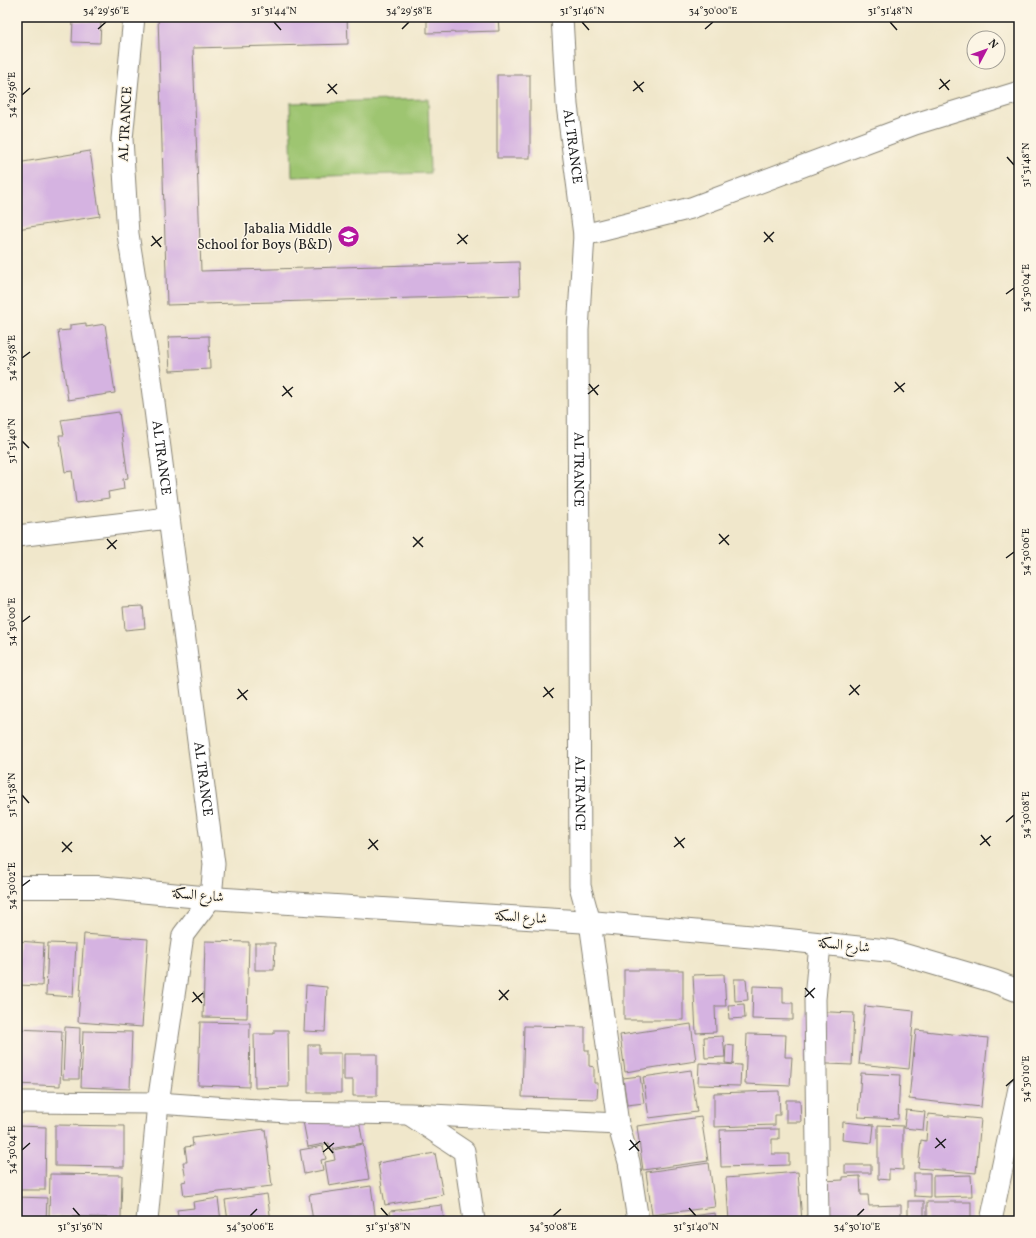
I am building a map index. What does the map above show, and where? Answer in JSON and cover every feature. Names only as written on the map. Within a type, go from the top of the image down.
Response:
[{"type":"street","name":"AL TRANCE","points":[[134,17],[122,139],[128,234],[151,379],[214,864],[211,898]]},
{"type":"street","name":"AL TRANCE","points":[[562,17],[567,105],[584,235],[578,330],[580,886],[590,922],[618,1124],[629,1162],[638,1221]]},
{"type":"street","points":[[584,235],[691,208],[915,124],[1019,92]]},
{"type":"street","points":[[17,536],[168,518]]},
{"type":"street","name":"شارع السكة","points":[[17,887],[97,887],[211,898],[590,922],[779,939],[891,951],[993,981],[1019,991]]},
{"type":"street","points":[[147,1221],[158,1103],[183,934],[211,898]]},
{"type":"street","points":[[818,1221],[815,999],[820,944]]},
{"type":"street","points":[[991,1221],[1019,1088]]},
{"type":"street","points":[[17,1102],[158,1103],[287,1112],[410,1114],[618,1124]]},
{"type":"street","points":[[410,1114],[464,1150],[474,1221]]},
{"type":"green space","points":[[428,99],[430,173],[292,177],[290,103]]},
{"type":"building","points":[[158,17],[347,17],[348,44],[193,48],[201,271],[519,262],[520,295],[167,305]]},
{"type":"building","points":[[427,17],[498,17],[499,31],[427,33]]},
{"type":"building","points":[[73,21],[101,22],[100,43],[72,42]]},
{"type":"building","points":[[497,75],[530,75],[530,158],[497,158]]},
{"type":"building","points":[[90,151],[100,216],[17,229],[17,163]]},
{"type":"building","points":[[86,323],[86,327],[105,324],[115,393],[68,400],[58,331],[70,330],[70,325]]},
{"type":"building","points":[[209,336],[210,369],[170,371],[168,337]]},
{"type":"building","points":[[119,412],[128,478],[123,479],[124,489],[108,492],[109,498],[76,503],[72,471],[65,472],[59,435],[64,435],[61,420]]},
{"type":"building","points":[[143,606],[145,628],[125,630],[123,607]]},
{"type":"building","points":[[84,934],[148,939],[142,1027],[78,1022]]},
{"type":"building","points":[[19,941],[44,943],[42,986],[17,985]]},
{"type":"building","points":[[205,941],[249,942],[247,1018],[203,1017]]},
{"type":"building","points":[[48,943],[76,944],[73,997],[46,995]]},
{"type":"building","points":[[255,943],[275,943],[274,970],[255,970]]},
{"type":"building","points":[[624,970],[683,970],[683,1020],[624,1020]]},
{"type":"building","points":[[724,974],[726,1006],[715,1006],[716,1032],[696,1033],[693,975]]},
{"type":"building","points":[[734,979],[746,979],[748,1000],[735,1001]]},
{"type":"building","points":[[306,985],[327,987],[325,1032],[304,1031]]},
{"type":"building","points":[[753,986],[783,987],[783,1003],[793,1003],[793,1020],[752,1019]]},
{"type":"building","points":[[744,1004],[745,1018],[729,1019],[728,1005]]},
{"type":"building","points":[[865,1006],[914,1011],[909,1069],[859,1064]]},
{"type":"building","points":[[807,1011],[854,1013],[852,1065],[805,1063]]},
{"type":"building","points":[[200,1022],[250,1023],[249,1087],[198,1085]]},
{"type":"building","points":[[691,1024],[696,1061],[625,1072],[620,1035]]},
{"type":"building","points":[[524,1026],[585,1027],[585,1050],[589,1050],[589,1066],[594,1067],[594,1083],[598,1083],[597,1099],[522,1097]]},
{"type":"building","points":[[65,1027],[80,1028],[79,1079],[63,1079]]},
{"type":"building","points":[[17,1029],[62,1031],[60,1086],[17,1084]]},
{"type":"building","points":[[274,1030],[288,1030],[289,1087],[255,1088],[254,1034],[274,1034]]},
{"type":"building","points":[[916,1030],[988,1038],[981,1107],[909,1099]]},
{"type":"building","points":[[83,1031],[132,1032],[130,1089],[81,1087]]},
{"type":"building","points":[[747,1034],[786,1035],[785,1057],[792,1057],[790,1086],[745,1084]]},
{"type":"building","points":[[723,1036],[725,1057],[705,1058],[704,1037]]},
{"type":"building","points":[[308,1045],[319,1045],[319,1053],[341,1053],[341,1093],[308,1093]]},
{"type":"building","points":[[726,1045],[734,1046],[733,1064],[725,1063]]},
{"type":"building","points":[[344,1054],[377,1054],[377,1096],[353,1096],[353,1080],[344,1080]]},
{"type":"building","points":[[699,1063],[741,1065],[740,1086],[698,1085]]},
{"type":"building","points":[[691,1070],[697,1112],[649,1118],[643,1077]]},
{"type":"building","points":[[861,1073],[900,1075],[898,1119],[858,1117]]},
{"type":"building","points":[[640,1076],[644,1103],[627,1105],[623,1078]]},
{"type":"building","points":[[779,1091],[780,1115],[775,1115],[775,1125],[714,1127],[714,1093]]},
{"type":"building","points":[[786,1100],[800,1100],[801,1122],[786,1122]]},
{"type":"building","points":[[906,1110],[925,1112],[923,1130],[904,1128]]},
{"type":"building","points":[[928,1114],[981,1119],[976,1173],[918,1168],[921,1140],[926,1141]]},
{"type":"building","points":[[701,1117],[708,1161],[643,1170],[637,1126]]},
{"type":"building","points":[[359,1120],[363,1143],[330,1149],[329,1143],[308,1147],[303,1121]]},
{"type":"building","points":[[843,1122],[874,1125],[872,1143],[842,1140]]},
{"type":"building","points":[[55,1125],[124,1126],[124,1167],[55,1166]]},
{"type":"building","points":[[878,1125],[903,1126],[903,1170],[889,1169],[889,1180],[878,1179]]},
{"type":"building","points":[[17,1126],[46,1127],[45,1190],[17,1190]]},
{"type":"building","points":[[265,1129],[272,1186],[184,1196],[182,1182],[186,1181],[183,1162],[187,1162],[185,1147],[193,1146],[192,1138]]},
{"type":"building","points":[[779,1129],[779,1139],[772,1139],[772,1154],[789,1154],[789,1165],[721,1167],[720,1130]]},
{"type":"building","points":[[363,1144],[369,1179],[329,1186],[325,1162],[335,1160],[333,1150]]},
{"type":"building","points":[[323,1146],[326,1159],[321,1160],[323,1170],[304,1174],[300,1150]]},
{"type":"building","points":[[435,1153],[443,1195],[385,1205],[378,1163]]},
{"type":"building","points":[[709,1163],[715,1207],[652,1215],[646,1172]]},
{"type":"building","points":[[845,1165],[871,1165],[871,1173],[845,1173]]},
{"type":"building","points":[[798,1172],[802,1221],[729,1221],[726,1178]]},
{"type":"building","points":[[914,1173],[930,1173],[930,1197],[914,1196]]},
{"type":"building","points":[[50,1174],[122,1175],[121,1218],[49,1216]]},
{"type":"building","points":[[971,1175],[972,1196],[933,1197],[933,1176]]},
{"type":"building","points":[[860,1176],[861,1195],[868,1195],[869,1206],[901,1205],[901,1221],[824,1221],[822,1181],[843,1180],[843,1177]]},
{"type":"building","points":[[371,1186],[376,1221],[313,1221],[309,1195]]},
{"type":"building","points":[[267,1194],[271,1221],[228,1221],[225,1200]]},
{"type":"building","points":[[17,1197],[47,1198],[46,1221],[17,1221]]},
{"type":"building","points":[[218,1198],[221,1221],[179,1221],[177,1210],[194,1208],[193,1202]]},
{"type":"building","points":[[908,1201],[924,1201],[924,1221],[908,1221]]},
{"type":"building","points":[[927,1202],[971,1202],[971,1221],[927,1221]]},
{"type":"building","points":[[442,1205],[444,1221],[391,1221],[390,1211]]},
{"type":"building","points":[[715,1213],[716,1221],[661,1221],[661,1220]]},
{"type":"place","name":"Jabalia Middle School for Boys (B&D)","points":[[348,237]]}]
